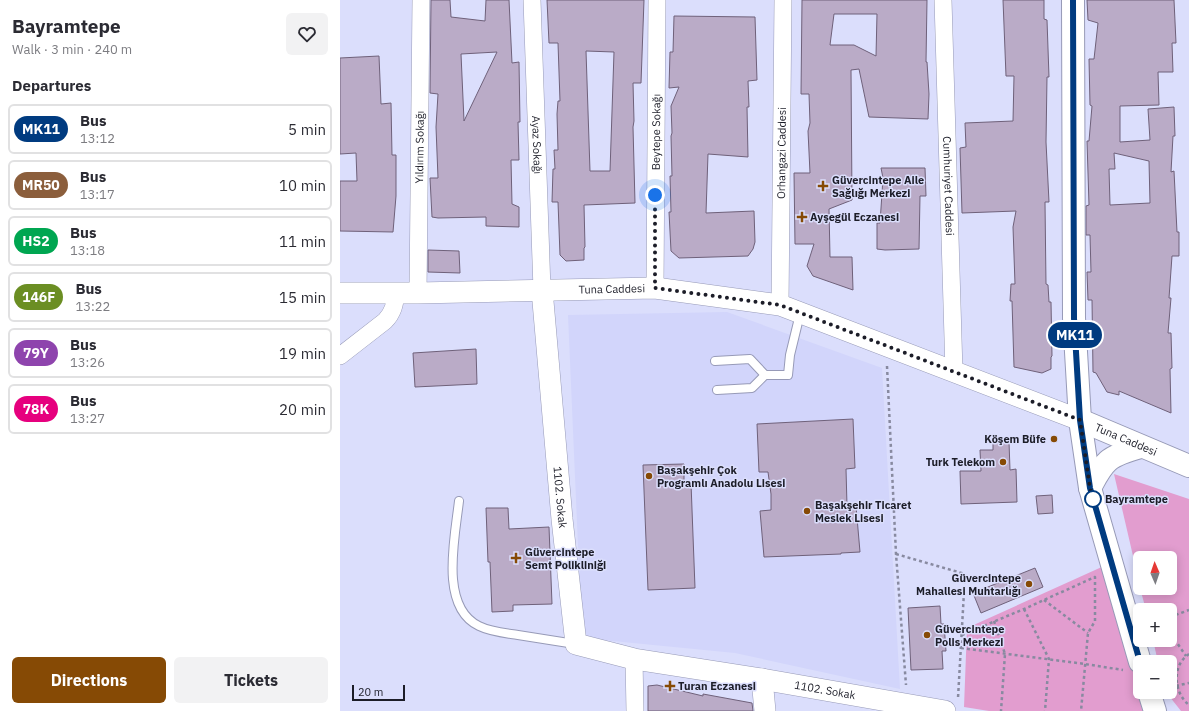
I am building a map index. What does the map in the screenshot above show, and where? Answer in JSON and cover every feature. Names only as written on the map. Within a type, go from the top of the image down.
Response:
[{"type":"main road","points":[[1073,0],[1074,318],[1080,420],[1090,488],[1132,666]]},
{"type":"main road","name":"Tuna Caddesi","points":[[1080,420],[1189,466]]},
{"type":"main road","points":[[1090,488],[1101,469],[1109,460],[1141,447]]},
{"type":"main road","points":[[1151,699],[1155,711]]},
{"type":"street","name":"Yıldırım Sokağı","points":[[418,293],[421,0]]},
{"type":"street","name":"Ayaz Sokağı","points":[[532,0],[542,290]]},
{"type":"street","name":"Beytepe Sokağı","points":[[655,288],[657,0]]},
{"type":"street","name":"Orhangazi Caddesi","points":[[780,305],[783,0]]},
{"type":"street","name":"Cumhuriyet Caddesi","points":[[943,0],[954,372]]},
{"type":"street","name":"Tuna Caddesi","points":[[340,293],[418,293],[655,288],[780,305],[1080,420]]},
{"type":"street","name":"1102. Sokak","points":[[542,290],[563,527],[576,644],[634,659],[762,679],[908,707],[952,707]]},
{"type":"street","points":[[340,356],[385,322],[391,315],[395,304],[396,293]]},
{"type":"street","points":[[634,659],[635,711]]},
{"type":"street","points":[[762,679],[764,711]]},
{"type":"lane","points":[[717,390],[752,388],[765,375],[788,374],[790,355],[800,313]]},
{"type":"lane","points":[[715,361],[750,359],[765,375]]},
{"type":"lane","points":[[460,502],[453,558],[453,576],[458,602],[464,615],[479,626],[490,630],[576,644]]},
{"type":"path","points":[[886,346],[896,554],[908,707]]},
{"type":"path","points":[[896,554],[965,574],[961,648],[952,707]]},
{"type":"path","points":[[962,635],[1094,577],[1095,621],[1088,633],[1081,711]]},
{"type":"path","points":[[1044,600],[1088,633]]},
{"type":"path","points":[[1024,609],[1049,659],[1044,711]]},
{"type":"path","points":[[1177,614],[1189,610]]},
{"type":"path","points":[[994,621],[1005,654],[1001,711]]},
{"type":"path","points":[[1177,643],[1188,655],[1180,665],[1177,673]]},
{"type":"path","points":[[961,648],[1085,664],[1132,666]]},
{"type":"path","points":[[1189,684],[1177,686],[1181,696],[1189,705]]},
{"type":"shaded area","points":[[727,312],[882,368],[900,689],[735,653],[582,638],[568,315]]},
{"type":"shaded area","points":[[1114,474],[1189,499],[1189,711],[1181,711],[1172,699],[1177,699],[1177,655],[1156,655],[1155,647],[1177,647],[1177,603],[1144,603],[1142,595],[1177,595],[1177,551],[1133,551],[1133,556]]},
{"type":"shaded area","points":[[1115,561],[1135,655],[1133,655],[1133,699],[1142,699],[1146,711],[989,711],[964,707],[967,628]]},
{"type":"building","points":[[431,0],[450,0],[451,17],[485,21],[486,0],[509,0],[512,63],[519,62],[519,160],[511,160],[512,204],[519,207],[519,227],[486,226],[486,217],[432,217],[430,178],[438,178],[436,127],[438,94],[430,93]],"holes":[[[497,52],[464,121],[461,54]]]},
{"type":"building","points":[[547,0],[644,0],[641,83],[633,83],[635,203],[584,205],[584,260],[566,261],[560,255],[558,202],[552,202],[553,169],[555,169],[554,150],[558,150],[557,114],[558,101],[560,101],[558,43],[549,43]],"holes":[[[586,51],[614,52],[610,171],[590,171]]]},
{"type":"building","points":[[802,0],[927,0],[926,62],[929,94],[928,119],[869,117],[859,69],[851,70],[852,200],[829,209],[830,257],[852,257],[853,290],[813,276],[807,266],[814,244],[795,244],[794,173],[810,173],[808,131],[810,123],[809,94],[801,94]],"holes":[[[834,14],[877,14],[876,56],[854,45],[830,45]]]},
{"type":"building","points":[[1003,0],[1044,0],[1044,19],[1047,20],[1049,77],[1047,77],[1046,142],[1049,202],[1045,202],[1046,284],[1048,285],[1049,302],[1051,302],[1052,356],[1051,369],[1042,373],[1014,367],[1012,301],[1010,301],[1011,284],[1015,284],[1013,227],[1016,211],[962,213],[960,148],[966,147],[965,123],[1013,121],[1014,76],[1006,76]]},
{"type":"building","points":[[1087,0],[1174,0],[1176,43],[1172,43],[1173,72],[1158,72],[1159,105],[1120,106],[1120,142],[1150,140],[1148,109],[1174,107],[1175,136],[1173,136],[1171,172],[1174,171],[1177,232],[1179,232],[1179,256],[1172,256],[1169,298],[1171,298],[1168,333],[1171,333],[1171,413],[1119,391],[1119,395],[1107,392],[1096,373],[1093,372],[1092,300],[1088,300],[1087,272],[1091,272],[1090,235],[1086,235],[1086,206],[1089,205],[1087,141],[1089,141],[1092,106],[1090,105],[1089,59],[1094,59],[1098,23],[1088,20]],"holes":[[[1114,153],[1149,161],[1150,203],[1110,205],[1109,169],[1115,169]]]},
{"type":"building","points":[[674,16],[755,17],[757,80],[748,81],[748,157],[708,154],[706,213],[754,211],[755,242],[753,249],[748,256],[679,258],[671,251],[669,212],[671,212],[670,176],[672,176],[671,106],[679,87],[669,88],[670,52],[673,52]]},
{"type":"building","points":[[379,56],[381,104],[391,103],[392,155],[396,155],[396,196],[393,232],[340,231],[340,181],[357,181],[356,153],[340,154],[340,58]]},
{"type":"building","points":[[881,168],[925,168],[926,196],[920,196],[919,249],[877,249],[877,223],[880,223],[883,178]]},
{"type":"building","points":[[428,250],[459,251],[460,273],[428,272]]},
{"type":"building","points":[[476,349],[477,384],[415,387],[413,353]]},
{"type":"building","points":[[853,419],[855,468],[846,469],[847,506],[856,506],[860,552],[764,557],[760,511],[771,510],[771,494],[768,472],[759,472],[757,424]]},
{"type":"building","points":[[1009,442],[1010,470],[1016,469],[1017,502],[961,504],[960,471],[981,471],[980,450],[993,450],[993,443]]},
{"type":"building","points":[[684,464],[684,484],[691,483],[695,588],[648,590],[643,465]]},
{"type":"building","points":[[1052,495],[1053,513],[1038,514],[1036,496]]},
{"type":"building","name":"Güvercintepe Semt Polikliniği","points":[[486,508],[508,508],[509,529],[549,527],[552,604],[513,605],[513,611],[492,612]]},
{"type":"building","points":[[1035,568],[1043,587],[981,613],[973,593]]},
{"type":"building","name":"Güvercintepe Polis Merkezi","points":[[940,606],[941,624],[944,624],[946,651],[942,651],[943,669],[911,670],[908,608]]},
{"type":"building","points":[[657,685],[703,696],[703,694],[752,703],[753,711],[648,711],[648,686]]},
{"type":"bus line","name":"MK11","points":[[1073,0],[1074,318],[1080,420],[1090,488],[1138,655]]},
{"type":"place","name":"Güvercintepe Aile Sağlığı Merkezi","points":[[823,186]]},
{"type":"place","name":"Ayşegül Eczanesi","points":[[802,217]]},
{"type":"place","name":"Köşem Büfe","points":[[1054,439]]},
{"type":"place","name":"Turk Telekom","points":[[1003,462]]},
{"type":"place","name":"Başakşehir Çok Programlı Anadolu Lisesi","points":[[649,476]]},
{"type":"place","name":"Bayramtepe","points":[[1093,499]]},
{"type":"place","name":"Başakşehir Ticaret Meslek Lisesi","points":[[807,511]]},
{"type":"place","name":"Güvercintepe Semt Polikliniği","points":[[516,558]]},
{"type":"place","name":"Güvercintepe Mahallesi Muhtarlığı","points":[[1029,584]]},
{"type":"place","name":"Güvercintepe Polis Merkezi","points":[[927,635]]},
{"type":"place","name":"Turan Eczanesi","points":[[670,686]]},
{"type":"route","points":[[655,195],[655,288],[780,305],[1080,420],[1090,488],[1094,502],[1093,499]]}]
